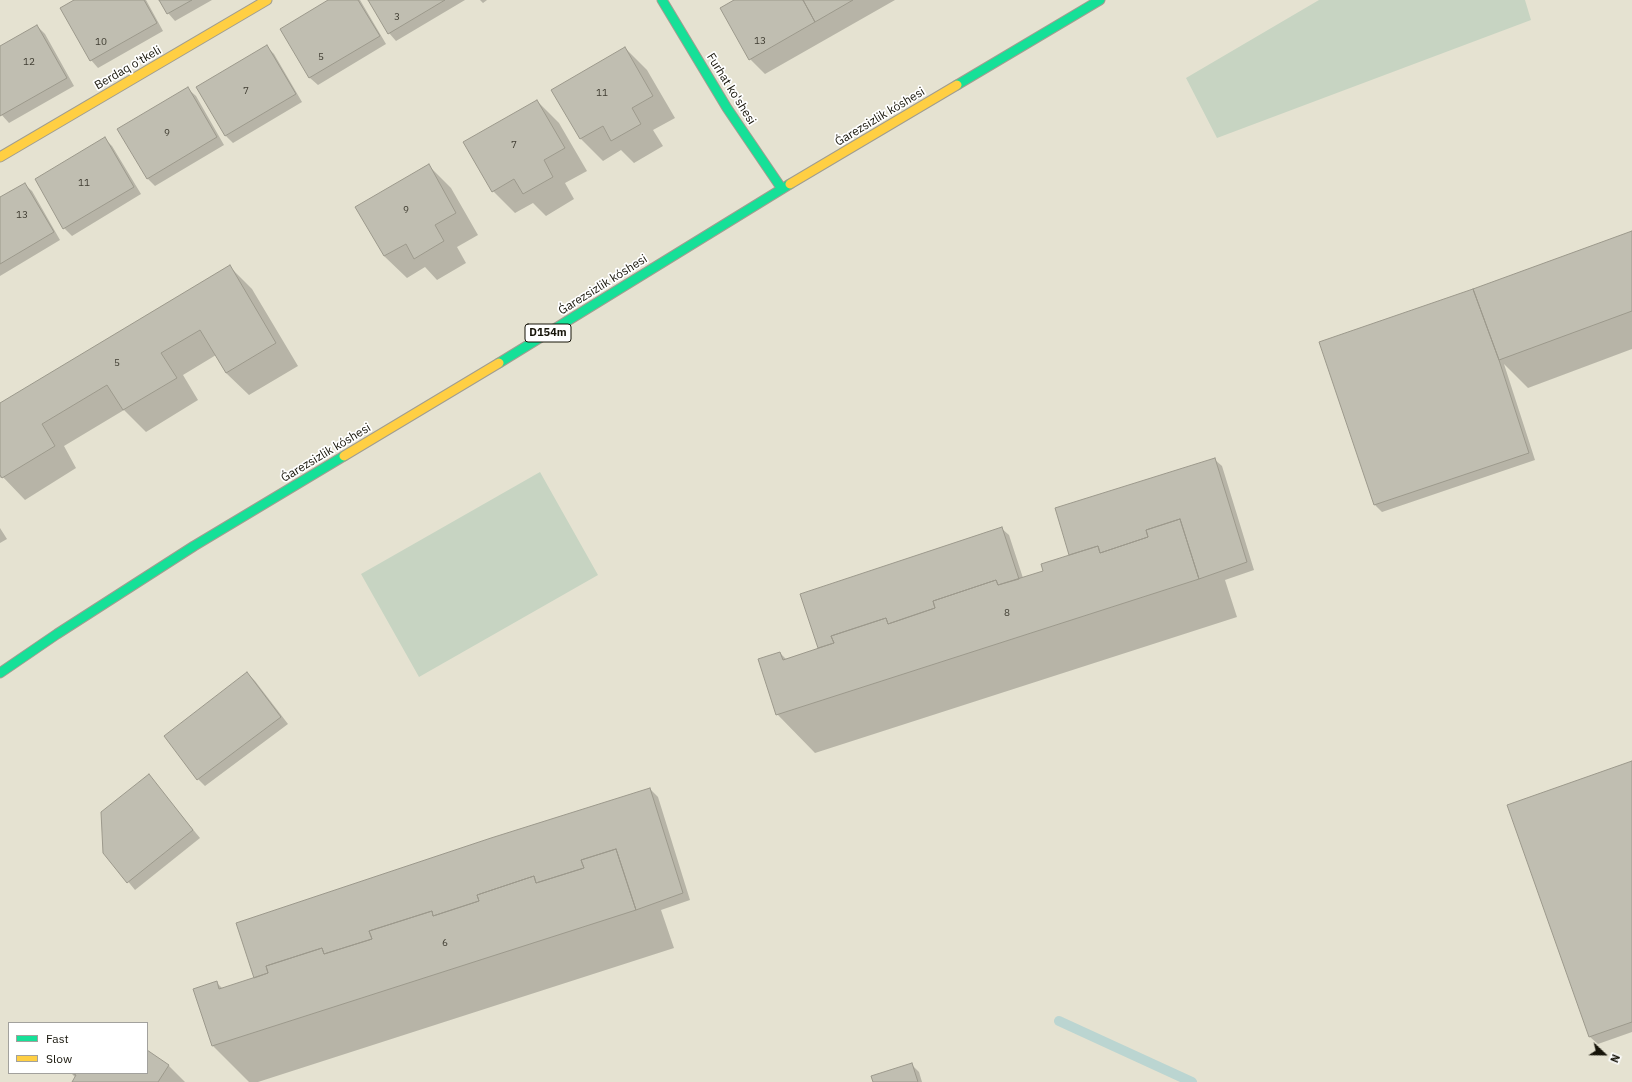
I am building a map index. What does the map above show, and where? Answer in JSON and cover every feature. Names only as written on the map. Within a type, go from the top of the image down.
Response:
[{"type":"main road","name":"Berdaq o'tkeli","points":[[0,157],[267,0]]},
{"type":"main road","name":"Furhat ko'shesi","points":[[662,0],[727,108],[782,189]]},
{"type":"main road","name":"Ǵarezsizlik kóshesi","points":[[0,674],[56,634],[194,546],[516,352],[782,189],[1100,0]]},
{"type":"green space","points":[[1319,0],[1525,0],[1531,20],[1217,138],[1186,78]]},
{"type":"green space","points":[[540,472],[598,575],[419,677],[361,574]]},
{"type":"building","points":[[74,0],[144,0],[157,23],[90,61],[60,8]]},
{"type":"building","points":[[159,0],[192,0],[167,14]]},
{"type":"building","points":[[328,0],[358,0],[380,36],[309,78],[280,29]]},
{"type":"building","points":[[368,0],[445,0],[388,34]]},
{"type":"building","points":[[734,0],[803,0],[815,22],[749,60],[720,8]]},
{"type":"building","points":[[803,0],[853,0],[815,22]]},
{"type":"building","points":[[37,25],[67,78],[0,116],[0,46]]},
{"type":"building","points":[[267,45],[296,94],[225,136],[196,87]]},
{"type":"building","points":[[625,47],[653,96],[632,108],[641,124],[611,141],[603,126],[580,139],[551,90]]},
{"type":"building","points":[[188,87],[217,137],[147,179],[117,129]]},
{"type":"building","points":[[537,100],[565,148],[544,160],[553,177],[523,194],[514,179],[492,192],[463,142]]},
{"type":"building","points":[[105,137],[134,187],[63,229],[35,179]]},
{"type":"building","points":[[429,164],[456,213],[435,225],[444,241],[414,259],[406,244],[384,256],[355,207]]},
{"type":"building","points":[[25,183],[54,232],[0,264],[0,197]]},
{"type":"building","points":[[1632,231],[1632,311],[1499,360],[1473,289]]},
{"type":"building","points":[[230,265],[276,343],[226,373],[200,330],[161,353],[177,378],[123,410],[107,385],[42,424],[55,446],[2,478],[0,475],[0,403]]},
{"type":"building","points":[[1473,289],[1499,360],[1529,453],[1374,505],[1319,342]]},
{"type":"building","points":[[1215,458],[1247,562],[1199,579],[1180,519],[1146,530],[1148,537],[1100,553],[1098,546],[1069,555],[1055,508]]},
{"type":"building","points":[[1180,519],[1199,579],[776,715],[758,659],[780,652],[783,660],[834,643],[831,636],[886,618],[888,624],[935,608],[933,601],[996,580],[998,585],[1043,571],[1041,564],[1098,546],[1100,553],[1148,537],[1146,530]]},
{"type":"building","points":[[1002,527],[1019,579],[998,585],[996,580],[933,601],[935,608],[888,624],[886,618],[831,636],[834,643],[818,648],[800,594]]},
{"type":"building","points":[[247,672],[281,717],[197,780],[164,736]]},
{"type":"building","points":[[1632,761],[1632,1022],[1589,1037],[1507,805]]},
{"type":"building","points":[[149,774],[193,830],[127,883],[103,853],[101,812]]},
{"type":"building","points":[[650,788],[683,893],[636,910],[616,849],[581,860],[584,868],[536,883],[534,876],[477,895],[479,901],[433,916],[432,911],[369,931],[372,939],[324,954],[322,948],[266,966],[268,973],[254,978],[236,923],[491,838]]},
{"type":"building","points":[[616,849],[636,910],[212,1046],[193,989],[217,981],[219,989],[268,973],[266,966],[322,948],[324,954],[372,939],[369,931],[432,911],[433,916],[479,901],[477,895],[534,876],[536,883],[584,868],[581,860]]},
{"type":"building","points":[[148,1051],[169,1065],[158,1082],[72,1082],[76,1075],[74,1074],[148,1074]]},
{"type":"building","points":[[912,1063],[918,1082],[873,1082],[871,1076]]},
{"type":"waterway","points":[[1059,1021],[1192,1082]]},
{"type":"traffic: fast","points":[[662,0],[727,108],[782,189]]},
{"type":"traffic: fast","points":[[957,85],[1100,0]]},
{"type":"traffic: fast","points":[[499,363],[790,184]]},
{"type":"traffic: fast","points":[[0,673],[57,634],[194,546],[344,456]]},
{"type":"traffic: slow","points":[[0,157],[267,0]]},
{"type":"traffic: slow","points":[[790,184],[957,85]]},
{"type":"traffic: slow","points":[[344,456],[499,363]]}]
